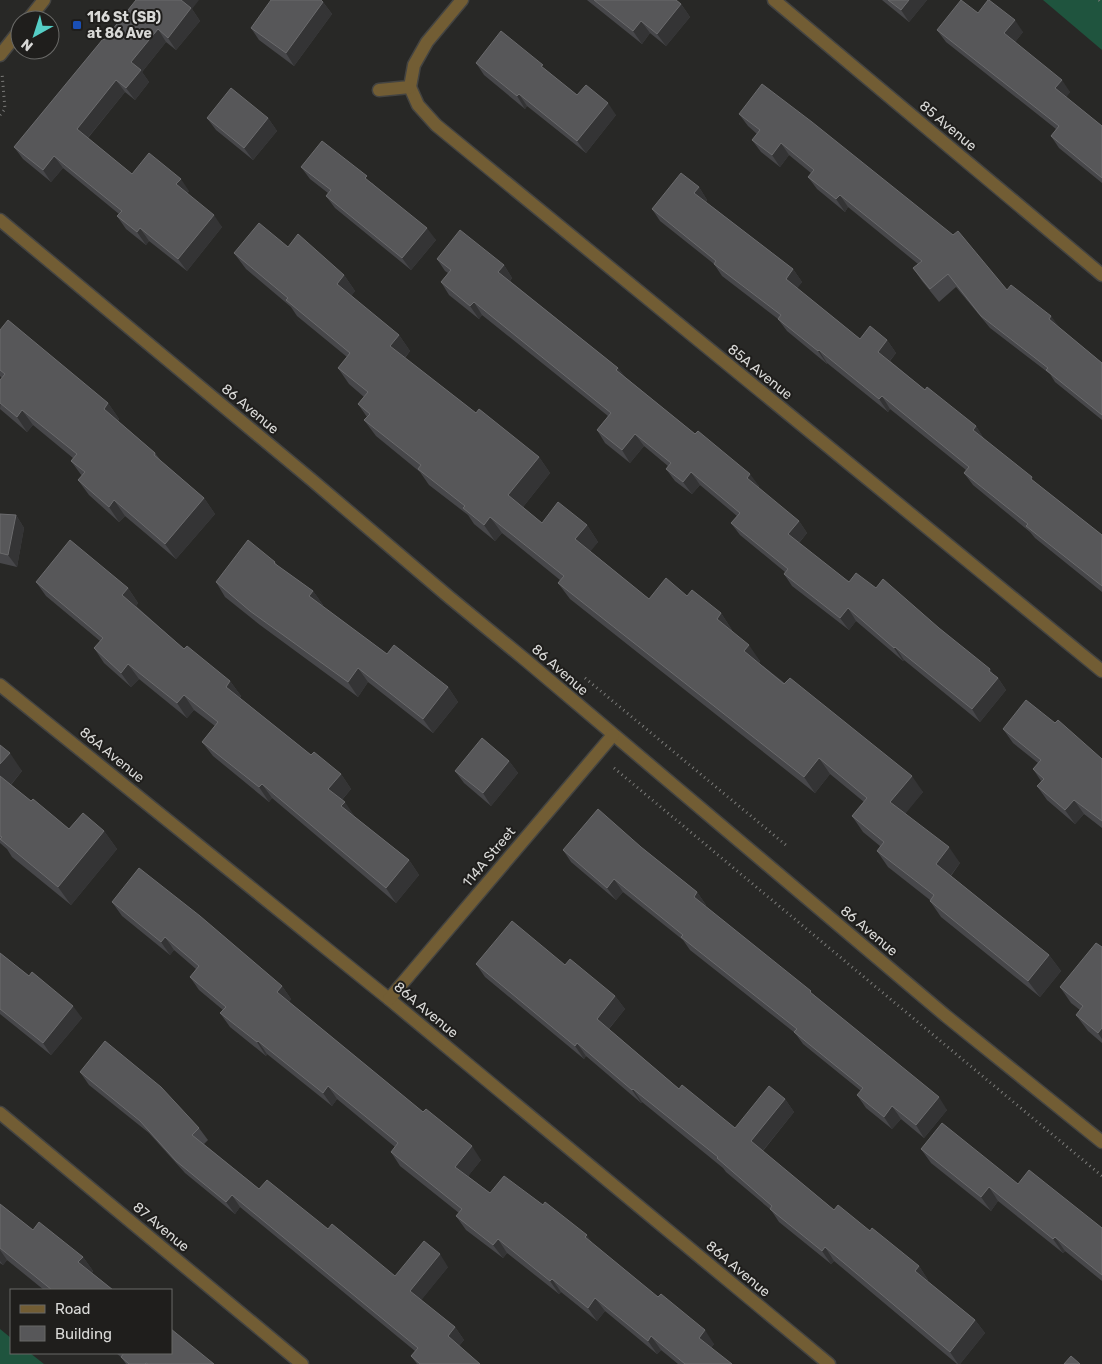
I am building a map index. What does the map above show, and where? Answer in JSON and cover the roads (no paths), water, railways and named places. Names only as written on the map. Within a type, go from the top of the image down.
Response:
[{"type":"street","points":[[36,10],[44,0]]},
{"type":"street","points":[[379,90],[410,87],[414,65],[427,42],[462,0]]},
{"type":"street","name":"85 Avenue","points":[[774,0],[1102,275]]},
{"type":"street","points":[[0,55],[10,42]]},
{"type":"street","name":"85A Avenue","points":[[410,87],[418,105],[436,125],[1102,671]]},
{"type":"street","name":"86 Avenue","points":[[0,220],[306,475],[939,1010],[1102,1142]]},
{"type":"street","name":"86A Avenue","points":[[0,686],[389,999],[829,1364]]},
{"type":"street","name":"114A Street","points":[[389,999],[613,735]]},
{"type":"street","name":"87 Avenue","points":[[0,1113],[302,1364]]},
{"type":"place","name":"116 St (SB) at 86 Ave","points":[[77,25]]}]
